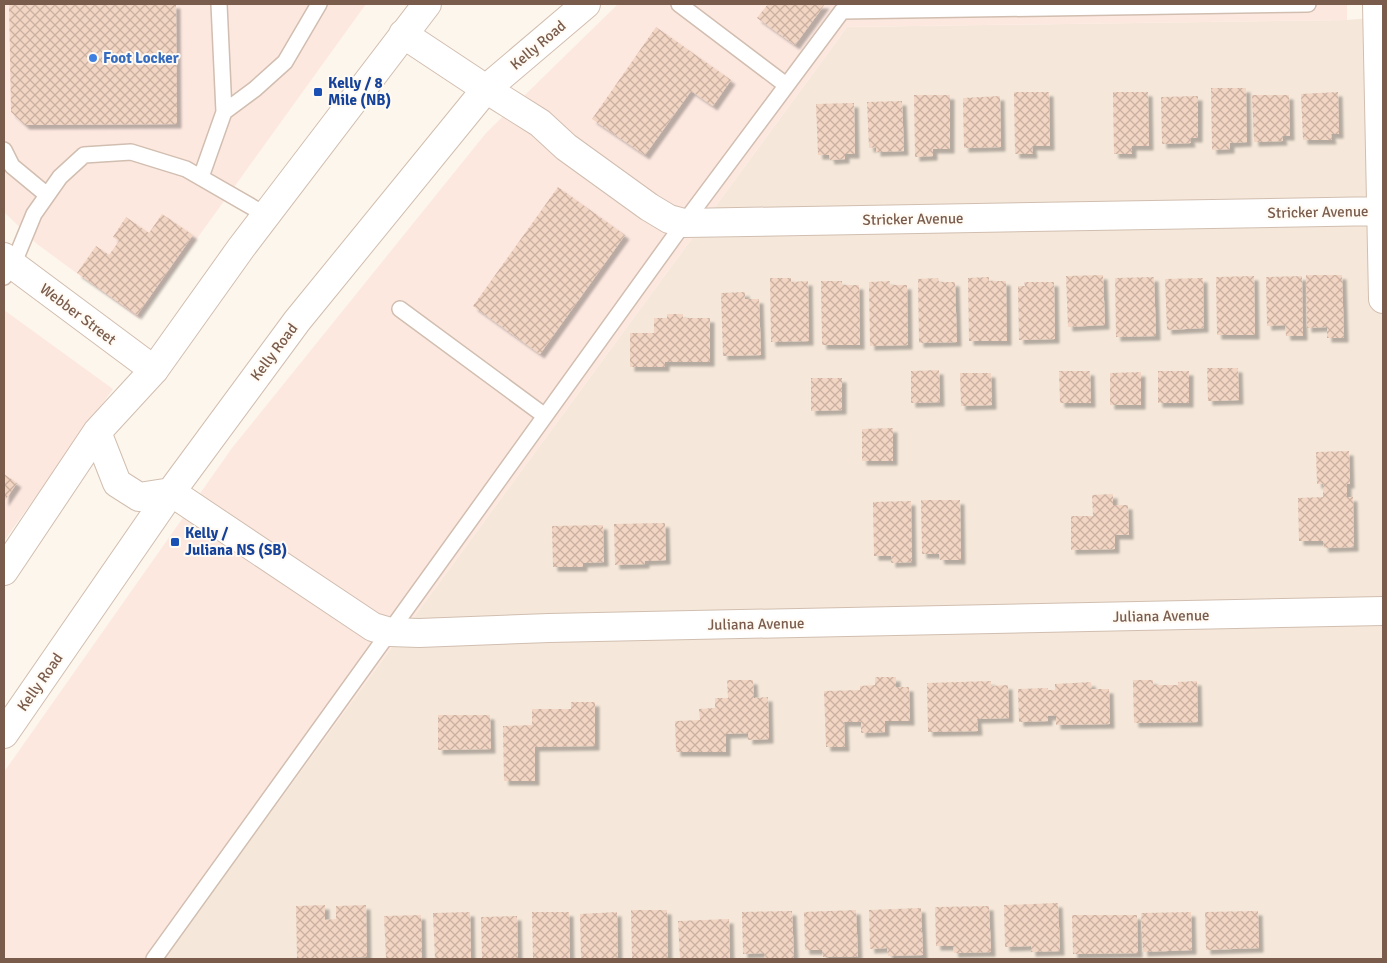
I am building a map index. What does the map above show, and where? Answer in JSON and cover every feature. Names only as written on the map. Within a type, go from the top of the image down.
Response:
[{"type":"street","points":[[4,571],[97,432],[154,370],[266,215],[427,4]]},
{"type":"street","name":"Kelly Road","points":[[4,734],[171,492],[297,321],[486,89],[586,4]]},
{"type":"street","points":[[1377,4],[1383,299]]},
{"type":"street","name":"Stricker Avenue","points":[[403,34],[540,124],[566,147],[649,207],[669,219],[684,223],[1382,211]]},
{"type":"street","name":"Webber Street","points":[[6,266],[154,370]]},
{"type":"street","points":[[97,432],[117,483],[139,497],[171,492]]},
{"type":"street","name":"Juliana Avenue","points":[[171,492],[373,627],[390,632],[419,633],[549,628],[1383,611]]},
{"type":"lane","points":[[201,177],[224,112],[219,4]]},
{"type":"lane","points":[[224,112],[255,89],[285,62],[319,4]]},
{"type":"lane","points":[[679,4],[786,85]]},
{"type":"lane","points":[[154,959],[684,223],[842,11],[898,7],[1308,4]]},
{"type":"lane","points":[[4,150],[12,166],[47,195]]},
{"type":"lane","points":[[6,266],[34,214],[47,195],[60,177],[84,155],[131,152],[186,169],[266,215]]},
{"type":"lane","points":[[400,310],[545,416]]},
{"type":"shaded area","points":[[4,4],[366,4],[139,319],[37,244],[4,212]]},
{"type":"shaded area","points":[[618,4],[1347,4],[1347,20],[847,27],[163,959],[4,959],[4,772],[232,448],[486,133]]},
{"type":"shaded area","points":[[1383,17],[1383,959],[163,959],[847,27],[1347,20]]},
{"type":"shaded area","points":[[4,310],[113,389],[4,541]]},
{"type":"building","name":"Foot Locker","points":[[9,4],[176,4],[177,124],[25,125],[11,112]]},
{"type":"building","points":[[768,4],[825,4],[795,45],[757,18]]},
{"type":"building","points":[[656,27],[731,80],[713,106],[691,91],[645,155],[592,119]]},
{"type":"building","points":[[1211,88],[1246,88],[1247,142],[1230,143],[1230,149],[1212,150]]},
{"type":"building","points":[[1014,92],[1049,92],[1050,146],[1032,146],[1033,154],[1015,154]]},
{"type":"building","points":[[1113,92],[1148,92],[1149,146],[1132,146],[1132,154],[1114,154]]},
{"type":"building","points":[[1338,92],[1339,134],[1331,134],[1332,140],[1303,140],[1301,94]]},
{"type":"building","points":[[914,95],[950,95],[950,149],[933,149],[933,156],[915,157]]},
{"type":"building","points":[[1252,95],[1289,95],[1290,136],[1282,136],[1283,141],[1254,142]]},
{"type":"building","points":[[1000,96],[1001,147],[964,148],[963,98]]},
{"type":"building","points":[[1198,96],[1198,138],[1190,138],[1191,143],[1162,144],[1161,97]]},
{"type":"building","points":[[902,101],[904,151],[876,152],[876,147],[869,148],[867,102]]},
{"type":"building","points":[[854,103],[855,154],[845,154],[845,159],[830,160],[829,155],[818,155],[816,104]]},
{"type":"building","points":[[558,187],[625,235],[540,354],[473,306]]},
{"type":"building","points":[[162,214],[193,235],[137,315],[77,273],[96,246],[109,255],[119,241],[113,237],[126,217],[149,233]]},
{"type":"building","points":[[1103,275],[1105,325],[1068,327],[1066,276]]},
{"type":"building","points":[[1306,275],[1342,275],[1344,338],[1327,338],[1327,327],[1307,328]]},
{"type":"building","points":[[1254,276],[1255,335],[1217,335],[1216,277]]},
{"type":"building","points":[[1302,276],[1303,336],[1286,336],[1285,325],[1267,326],[1266,277]]},
{"type":"building","points":[[989,277],[989,281],[1006,281],[1007,341],[969,341],[968,278]]},
{"type":"building","points":[[1154,277],[1156,336],[1116,337],[1115,278]]},
{"type":"building","points":[[770,278],[791,278],[791,282],[808,281],[809,341],[771,342]]},
{"type":"building","points":[[938,278],[939,282],[955,282],[957,342],[919,343],[918,279]]},
{"type":"building","points":[[1203,278],[1204,328],[1167,330],[1165,279]]},
{"type":"building","points":[[821,281],[842,281],[842,285],[859,285],[860,345],[822,345]]},
{"type":"building","points":[[890,281],[890,285],[907,285],[908,345],[870,346],[869,282]]},
{"type":"building","points":[[1024,282],[1054,282],[1055,339],[1019,340],[1018,286],[1025,286]]},
{"type":"building","points":[[745,292],[745,299],[759,299],[761,355],[723,356],[721,293]]},
{"type":"building","points":[[667,314],[683,314],[683,318],[710,318],[710,362],[665,362],[665,367],[630,367],[630,333],[654,333],[654,318],[667,318]]},
{"type":"building","points":[[1207,368],[1238,368],[1239,400],[1208,401]]},
{"type":"building","points":[[939,370],[940,402],[911,403],[911,371]]},
{"type":"building","points":[[1059,371],[1090,371],[1091,403],[1060,403]]},
{"type":"building","points":[[1158,371],[1189,371],[1189,403],[1158,403]]},
{"type":"building","points":[[1141,372],[1141,405],[1110,405],[1110,373]]},
{"type":"building","points":[[960,373],[991,373],[992,405],[961,406]]},
{"type":"building","points":[[811,378],[842,378],[842,410],[811,411]]},
{"type":"building","points":[[893,428],[893,461],[862,461],[862,429]]},
{"type":"building","points":[[1349,451],[1350,484],[1347,484],[1347,497],[1353,497],[1354,547],[1324,548],[1323,541],[1299,541],[1298,498],[1323,497],[1323,484],[1317,484],[1316,452]]},
{"type":"building","points":[[4,474],[17,483],[4,502]]},
{"type":"building","points":[[1113,494],[1113,505],[1128,505],[1129,535],[1115,535],[1115,549],[1071,550],[1071,516],[1093,516],[1092,495]]},
{"type":"building","points":[[921,500],[960,500],[961,560],[940,560],[939,554],[922,554]]},
{"type":"building","points":[[911,501],[912,562],[891,563],[891,556],[874,556],[873,502]]},
{"type":"building","points":[[665,523],[666,560],[645,561],[645,564],[615,565],[614,524]]},
{"type":"building","points":[[603,525],[604,562],[583,563],[583,567],[553,567],[552,526]]},
{"type":"building","points":[[875,677],[896,677],[896,687],[909,687],[910,721],[885,721],[885,732],[861,733],[861,722],[844,722],[845,747],[826,747],[824,691],[860,690],[860,686],[875,685]]},
{"type":"building","points":[[727,680],[753,680],[754,698],[768,697],[769,739],[748,740],[748,733],[726,734],[726,752],[676,752],[675,721],[700,720],[699,709],[715,708],[715,698],[728,698]]},
{"type":"building","points":[[1133,680],[1153,680],[1153,685],[1178,685],[1178,682],[1197,681],[1198,722],[1134,723]]},
{"type":"building","points":[[991,681],[991,686],[1008,685],[1009,718],[977,719],[978,731],[928,732],[927,683]]},
{"type":"building","points":[[1091,682],[1092,689],[1109,689],[1110,724],[1056,725],[1056,715],[1048,716],[1048,721],[1019,722],[1018,689],[1048,688],[1048,690],[1055,690],[1055,684]]},
{"type":"building","points":[[571,702],[595,702],[595,746],[535,747],[535,781],[504,781],[503,726],[532,725],[532,709],[571,709]]},
{"type":"building","points":[[438,715],[490,715],[491,749],[438,750]]},
{"type":"building","points":[[1058,903],[1060,951],[1031,952],[1031,946],[1005,947],[1004,905]]},
{"type":"building","points":[[325,905],[325,920],[336,919],[336,906],[366,905],[367,957],[297,959],[296,906]]},
{"type":"building","points":[[989,906],[991,952],[954,953],[953,946],[936,946],[935,907]]},
{"type":"building","points":[[921,908],[923,955],[888,956],[887,948],[870,949],[869,910]]},
{"type":"building","points":[[631,910],[667,910],[668,959],[632,959]]},
{"type":"building","points":[[856,910],[858,957],[823,957],[822,950],[805,950],[804,912]]},
{"type":"building","points":[[792,911],[794,958],[765,959],[764,953],[743,954],[742,912]]},
{"type":"building","points":[[1258,911],[1259,948],[1206,950],[1205,912]]},
{"type":"building","points":[[470,912],[471,959],[435,959],[433,913]]},
{"type":"building","points":[[532,912],[569,912],[570,959],[533,959]]},
{"type":"building","points":[[617,912],[618,959],[581,959],[580,914]]},
{"type":"building","points":[[1191,912],[1192,950],[1143,952],[1141,913]]},
{"type":"building","points":[[421,915],[422,959],[386,959],[384,916]]},
{"type":"building","points":[[1072,915],[1137,915],[1138,953],[1073,954]]},
{"type":"building","points":[[517,916],[518,959],[482,959],[481,917]]},
{"type":"building","points":[[729,919],[730,959],[680,959],[678,921]]},
{"type":"place","name":"Foot Locker","points":[[93,58]]},
{"type":"place","name":"Kelly / 8 Mile (NB)","points":[[318,92]]},
{"type":"place","name":"Kelly / Juliana NS (SB)","points":[[175,542]]}]
